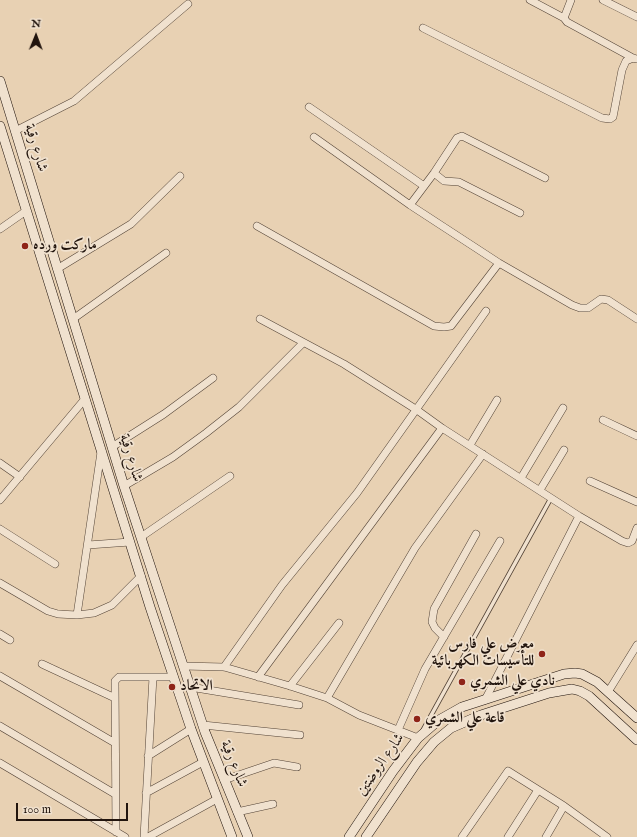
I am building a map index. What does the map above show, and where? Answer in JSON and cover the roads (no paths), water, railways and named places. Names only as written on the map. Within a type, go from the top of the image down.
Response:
[{"type":"street","points":[[530,0],[635,59]]},
{"type":"street","points":[[564,18],[570,0]]},
{"type":"street","points":[[603,0],[637,17]]},
{"type":"street","points":[[15,131],[74,101],[188,4]]},
{"type":"street","points":[[423,28],[602,118],[610,119],[613,117],[622,70],[626,61],[635,59]]},
{"type":"street","name":"شارع رقية","points":[[0,81],[112,448],[183,666],[203,725],[248,837]]},
{"type":"street","points":[[309,107],[424,186]]},
{"type":"street","name":"شارع رقية","points":[[0,126],[84,400],[150,607],[191,729],[232,837]]},
{"type":"street","points":[[410,205],[434,173],[457,138],[462,136],[545,178]]},
{"type":"street","points":[[314,138],[410,205],[499,263],[572,306],[588,308],[601,299],[608,300],[637,319]]},
{"type":"street","points":[[434,173],[444,181],[459,182],[520,213]]},
{"type":"street","points":[[57,269],[131,224],[180,176]]},
{"type":"street","points":[[0,229],[26,211]]},
{"type":"street","points":[[258,226],[434,326],[451,326],[499,263]]},
{"type":"street","points":[[73,319],[166,254]]},
{"type":"street","points":[[224,667],[282,585],[357,493],[486,311]]},
{"type":"street","points":[[260,319],[344,364],[579,516],[628,543],[632,542],[637,528]]},
{"type":"street","points":[[124,486],[173,457],[206,433],[239,406],[303,343]]},
{"type":"street","points":[[112,448],[164,414],[213,378]]},
{"type":"street","points":[[0,500],[84,400]]},
{"type":"street","points":[[470,446],[497,400]]},
{"type":"street","points":[[521,478],[563,408]]},
{"type":"street","points":[[603,420],[637,436]]},
{"type":"street","points":[[258,676],[442,428]]},
{"type":"street","points":[[540,490],[564,450]]},
{"type":"street","points":[[77,615],[101,452]]},
{"type":"street","points":[[327,698],[415,548],[483,454]]},
{"type":"street","points":[[0,463],[20,477]]},
{"type":"street","points":[[141,537],[230,476]]},
{"type":"street","points":[[590,481],[637,502]]},
{"type":"street","points":[[485,700],[579,516]]},
{"type":"street","points":[[0,530],[55,564]]},
{"type":"street","points":[[444,638],[432,622],[434,609],[476,534]]},
{"type":"street","points":[[398,730],[425,669],[500,541]]},
{"type":"street","points":[[88,545],[130,542]]},
{"type":"street","points":[[0,583],[48,611],[58,614],[77,615],[94,613],[112,605],[141,576],[149,578],[153,572]]},
{"type":"street","points":[[150,607],[155,600],[163,603]]},
{"type":"street","points":[[290,686],[339,623]]},
{"type":"street","points":[[0,634],[10,640]]},
{"type":"street","points":[[608,692],[637,645]]},
{"type":"street","points":[[42,664],[115,698]]},
{"type":"street","points":[[183,666],[224,667],[258,676],[327,698],[358,716],[418,738]]},
{"type":"street","name":"شارع الروضتين","points":[[349,837],[401,760],[418,738],[446,715],[462,707],[568,673],[587,676],[608,692],[637,718]]},
{"type":"street","points":[[0,676],[115,743]]},
{"type":"street","points":[[144,837],[153,677]]},
{"type":"street","points":[[116,832],[115,681],[118,678],[174,677]]},
{"type":"street","points":[[190,687],[299,704]]},
{"type":"street","name":"شارع الروضتين","points":[[366,837],[424,753],[444,732],[468,720],[549,693],[572,689],[589,696],[637,740]]},
{"type":"street","points":[[203,725],[300,735]]},
{"type":"street","points":[[0,726],[115,794]]},
{"type":"street","points":[[148,756],[191,729]]},
{"type":"street","points":[[146,793],[203,762]]},
{"type":"street","points":[[0,763],[125,837]]},
{"type":"street","points":[[224,780],[274,763],[297,767]]},
{"type":"street","points":[[462,837],[508,771],[564,806],[604,836]]},
{"type":"street","points":[[508,837],[538,790]]},
{"type":"street","points":[[148,837],[217,799]]},
{"type":"street","points":[[237,812],[273,804]]},
{"type":"street","points":[[546,837],[564,806]]},
{"type":"lane","points":[[418,738],[551,498]]},
{"type":"place","name":"ماركت ورده","points":[[25,246]]},
{"type":"place","name":"معرض علي فارس للتأسيسات الكهربائية","points":[[542,654]]},
{"type":"place","name":"نادي علي الشمري","points":[[462,682]]},
{"type":"place","name":"الاتحاد","points":[[172,687]]},
{"type":"place","name":"قاعة علي الشمري","points":[[417,719]]}]
